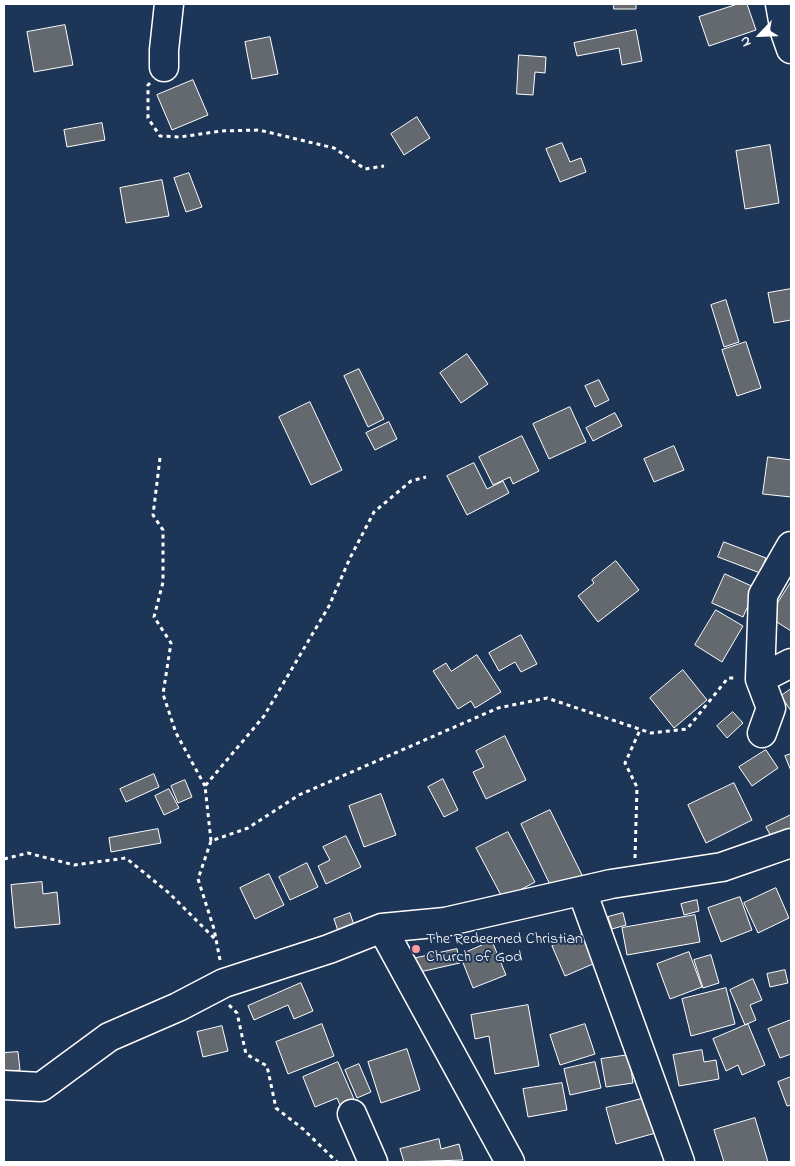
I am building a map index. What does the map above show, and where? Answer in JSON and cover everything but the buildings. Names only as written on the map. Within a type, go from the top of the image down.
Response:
[{"type":"street","points":[[164,67],[169,4]]},
{"type":"street","points":[[780,4],[785,32],[791,49]]},
{"type":"street","points":[[762,733],[771,708],[760,679],[763,595],[791,546]]},
{"type":"street","points":[[760,679],[791,663]]},
{"type":"street","points":[[4,1086],[41,1087],[109,1037],[178,1007],[224,983],[329,949],[382,928],[445,922],[632,881],[722,867],[791,843]]},
{"type":"street","points":[[582,891],[680,1162]]},
{"type":"street","points":[[382,928],[510,1162]]},
{"type":"street","points":[[352,1114],[373,1162]]},
{"type":"path","points":[[164,67],[148,85],[148,118],[160,136],[180,137],[221,131],[259,130],[334,148],[365,169],[384,166]]},
{"type":"path","points":[[160,458],[153,515],[163,530],[163,582],[154,617],[171,643],[163,694],[176,732],[205,786],[211,841],[198,879],[216,939],[226,1002],[237,1013],[246,1054],[267,1066],[276,1108],[303,1129],[338,1162]]},
{"type":"path","points":[[205,786],[264,716],[329,606],[350,558],[374,512],[412,480],[426,478]]},
{"type":"path","points":[[211,841],[248,828],[299,795],[498,708],[547,698],[651,733],[687,729],[728,678],[760,679]]},
{"type":"path","points":[[632,881],[637,787],[624,762],[640,730]]},
{"type":"path","points":[[4,859],[28,853],[74,865],[126,858],[169,893],[216,939]]},
{"type":"place","name":"The Redeemed Christian Church of God","points":[[416,949]]}]
